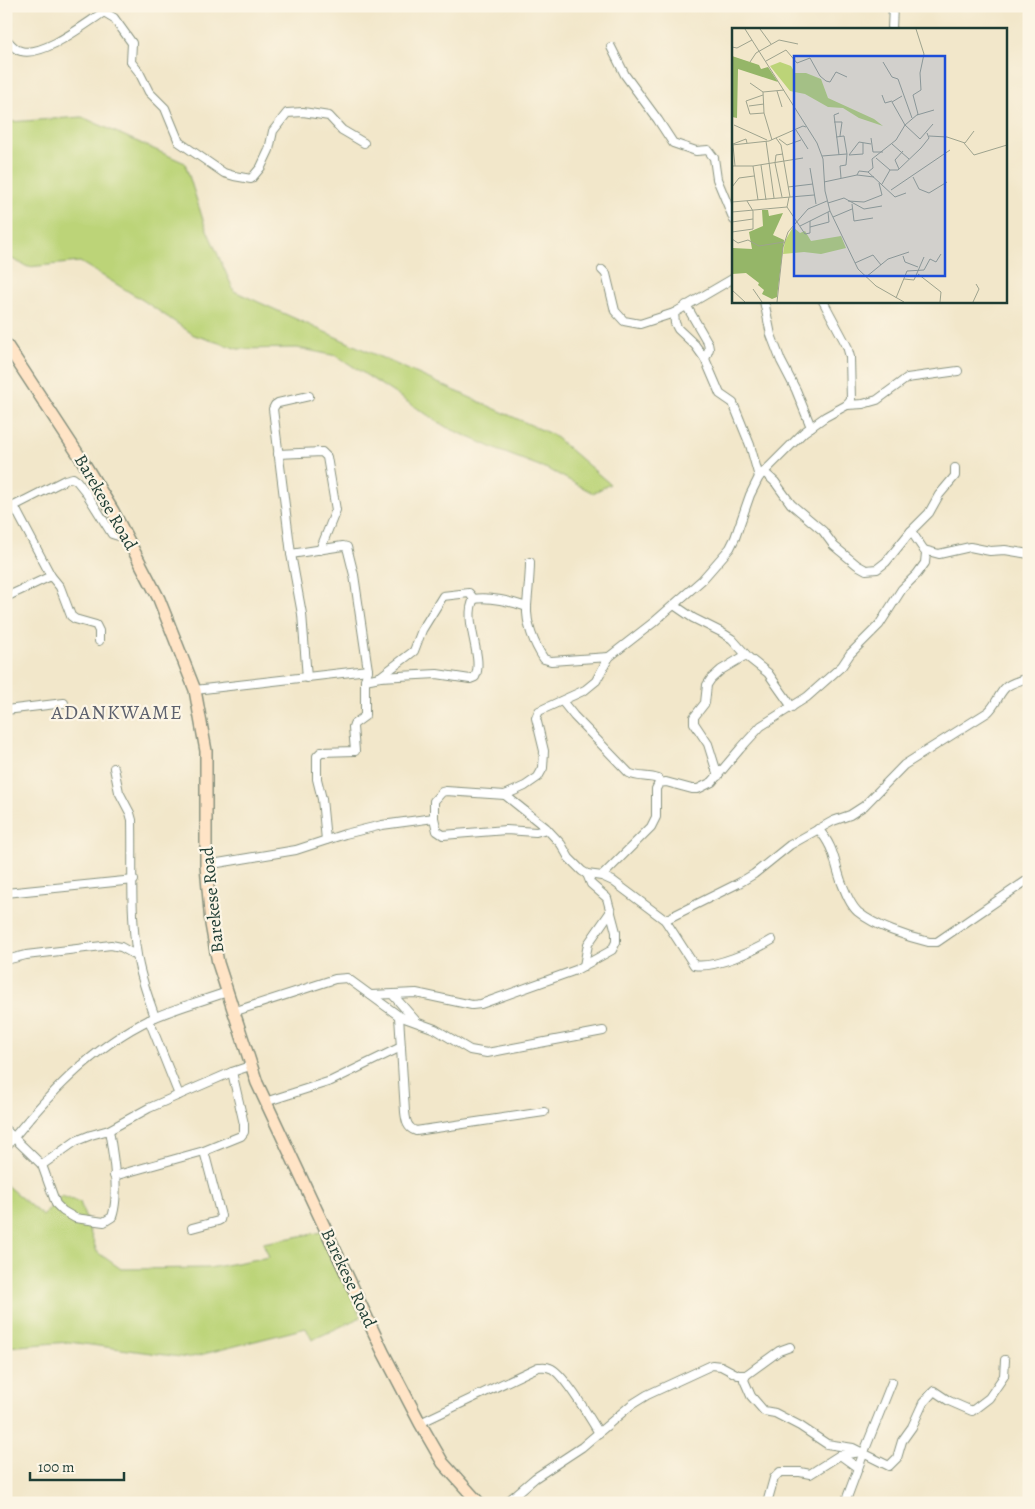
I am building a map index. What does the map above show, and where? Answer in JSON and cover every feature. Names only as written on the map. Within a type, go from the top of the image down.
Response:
[{"type":"main road","name":"Barekese Road","points":[[6,344],[82,460],[128,539],[159,599],[195,690],[206,751],[206,865],[211,924],[218,963],[250,1066],[384,1352],[420,1423],[443,1464],[479,1503]]},
{"type":"street","points":[[892,28],[893,6]]},
{"type":"street","points":[[6,39],[19,51],[33,52],[62,39],[104,12],[109,15],[122,27],[132,43],[131,62],[139,72],[149,92],[165,108],[179,142],[224,173],[234,176],[251,178],[261,167],[269,150],[274,131],[287,113],[303,112],[329,116],[342,130],[364,143]]},
{"type":"street","points":[[611,47],[625,75],[673,144],[696,151],[708,150],[712,155],[717,178],[732,215]]},
{"type":"street","points":[[602,270],[606,274],[615,311],[624,321],[640,324],[674,312],[732,279]]},
{"type":"street","points":[[764,302],[781,361],[796,390],[810,428]]},
{"type":"street","points":[[547,829],[536,832],[506,830],[443,835],[437,831],[434,818],[434,801],[442,792],[446,791],[506,795],[525,786],[540,773],[543,768],[544,751],[536,715],[543,708],[584,690],[596,681],[609,657],[654,622],[702,580],[730,548],[750,495],[762,475],[810,428],[847,405],[852,398],[849,351],[844,337],[824,302]]},
{"type":"street","points":[[686,306],[708,343],[709,349],[705,360]]},
{"type":"street","points":[[674,312],[675,324],[695,345],[705,360],[720,394],[733,403],[762,475],[775,482],[791,504],[823,531],[834,546],[866,570],[877,569],[886,562],[929,513],[939,495],[955,476],[955,468]]},
{"type":"street","points":[[847,405],[863,404],[878,400],[907,378],[958,371]]},
{"type":"street","points":[[307,678],[302,614],[291,554],[278,454],[274,406],[278,403],[309,396]]},
{"type":"street","points":[[278,454],[322,452],[327,457],[336,510],[320,550]]},
{"type":"street","points":[[99,641],[99,631],[96,625],[71,616],[60,587],[51,576],[10,508],[72,478],[85,491],[112,534],[128,539]]},
{"type":"street","points":[[659,783],[666,782],[698,789],[712,782],[761,726],[807,696],[842,666],[850,654],[879,625],[902,589],[925,563],[924,550],[912,531]]},
{"type":"street","points":[[291,554],[347,547],[354,575],[368,670],[364,680],[365,716],[354,724],[355,750],[321,752],[317,756],[317,779],[322,798],[326,840]]},
{"type":"street","points":[[924,550],[940,554],[970,547],[990,551],[1005,550],[1029,554]]},
{"type":"street","points":[[530,562],[527,607],[531,631],[544,659],[550,661],[609,657]]},
{"type":"street","points":[[6,597],[51,576]]},
{"type":"street","points":[[364,680],[380,677],[437,674],[470,679],[475,677],[477,668],[471,612],[474,600],[469,593],[443,596],[422,630],[414,650],[380,677]]},
{"type":"street","points":[[474,600],[481,598],[527,607]]},
{"type":"street","points":[[674,605],[693,618],[732,639],[768,673],[792,707]]},
{"type":"street","points":[[718,776],[708,744],[694,723],[694,717],[705,703],[707,684],[711,679],[721,670],[746,654]]},
{"type":"street","points":[[195,690],[368,670]]},
{"type":"street","points":[[665,920],[754,874],[790,845],[864,806],[904,765],[988,712],[994,706],[1004,688],[1029,678]]},
{"type":"street","points":[[562,701],[629,773],[653,778],[658,780],[659,783]]},
{"type":"street","points":[[6,710],[64,703]]},
{"type":"street","points":[[114,768],[119,792],[130,813],[134,880],[134,926],[137,956],[152,1019],[179,1095]]},
{"type":"street","points":[[602,876],[651,826],[656,817],[656,789],[659,783]]},
{"type":"street","points":[[370,995],[416,992],[472,1005],[481,1004],[584,966],[612,950],[616,942],[616,932],[607,898],[591,884],[587,874],[569,858],[561,844],[547,829],[506,795]]},
{"type":"street","points":[[206,865],[296,850],[345,834],[382,825],[434,818]]},
{"type":"street","points":[[818,829],[826,838],[832,850],[841,882],[852,905],[858,912],[876,924],[929,942],[937,942],[1029,879]]},
{"type":"street","points":[[587,874],[602,876],[612,881],[665,920],[694,965],[698,966],[739,956],[772,940]]},
{"type":"street","points":[[6,893],[134,880]]},
{"type":"street","points":[[584,966],[588,944],[611,911]]},
{"type":"street","points":[[6,960],[110,944],[137,956]]},
{"type":"street","points":[[233,1012],[335,979],[347,978],[400,1016],[452,1038],[470,1050],[478,1052],[487,1053],[603,1031]]},
{"type":"street","points":[[6,1147],[46,1100],[82,1066],[118,1038],[152,1019],[227,992]]},
{"type":"street","points":[[393,995],[416,1022]]},
{"type":"street","points":[[400,1016],[404,1112],[407,1125],[411,1129],[416,1131],[544,1112]]},
{"type":"street","points":[[266,1102],[331,1081],[401,1047]]},
{"type":"street","points":[[42,1165],[76,1141],[91,1134],[108,1130],[149,1108],[250,1066]]},
{"type":"street","points":[[114,1176],[204,1150],[241,1136],[244,1132],[244,1124],[232,1072]]},
{"type":"street","points":[[6,1130],[42,1165],[56,1204],[63,1211],[75,1218],[104,1222],[113,1213],[114,1176],[108,1130]]},
{"type":"street","points":[[192,1228],[218,1221],[221,1216],[204,1150]]},
{"type":"street","points":[[790,1348],[779,1351],[746,1375],[744,1380],[751,1396],[764,1411],[775,1413],[800,1426],[827,1444],[853,1448],[889,1466],[897,1458],[902,1440],[912,1427],[923,1403],[934,1391],[949,1401],[972,1411],[989,1398],[1004,1376],[1005,1360]]},
{"type":"street","points":[[506,1503],[535,1478],[582,1447],[631,1405],[647,1395],[704,1368],[718,1365],[738,1374],[746,1375]]},
{"type":"street","points":[[420,1423],[538,1367],[545,1367],[551,1368],[558,1373],[599,1433]]},
{"type":"street","points":[[848,1501],[858,1468],[892,1382]]},
{"type":"street","points":[[767,1503],[776,1474],[784,1471],[810,1474],[840,1455],[864,1452]]},
{"type":"street","points":[[840,1455],[858,1468]]},
{"type":"green space","points":[[6,117],[9,122],[82,117],[185,163],[204,223],[234,291],[553,435],[610,484],[593,493],[550,470],[500,451],[446,427],[337,356],[297,348],[238,349],[194,335],[144,301],[80,262],[28,267],[6,256]]},
{"type":"green space","points":[[6,1185],[43,1216],[61,1196],[80,1202],[97,1252],[121,1269],[209,1268],[269,1257],[263,1243],[322,1232],[361,1317],[312,1340],[306,1328],[188,1358],[69,1342],[6,1347]]},
{"type":"district","name":"ADANKWAME","points":[[117,712]]}]
